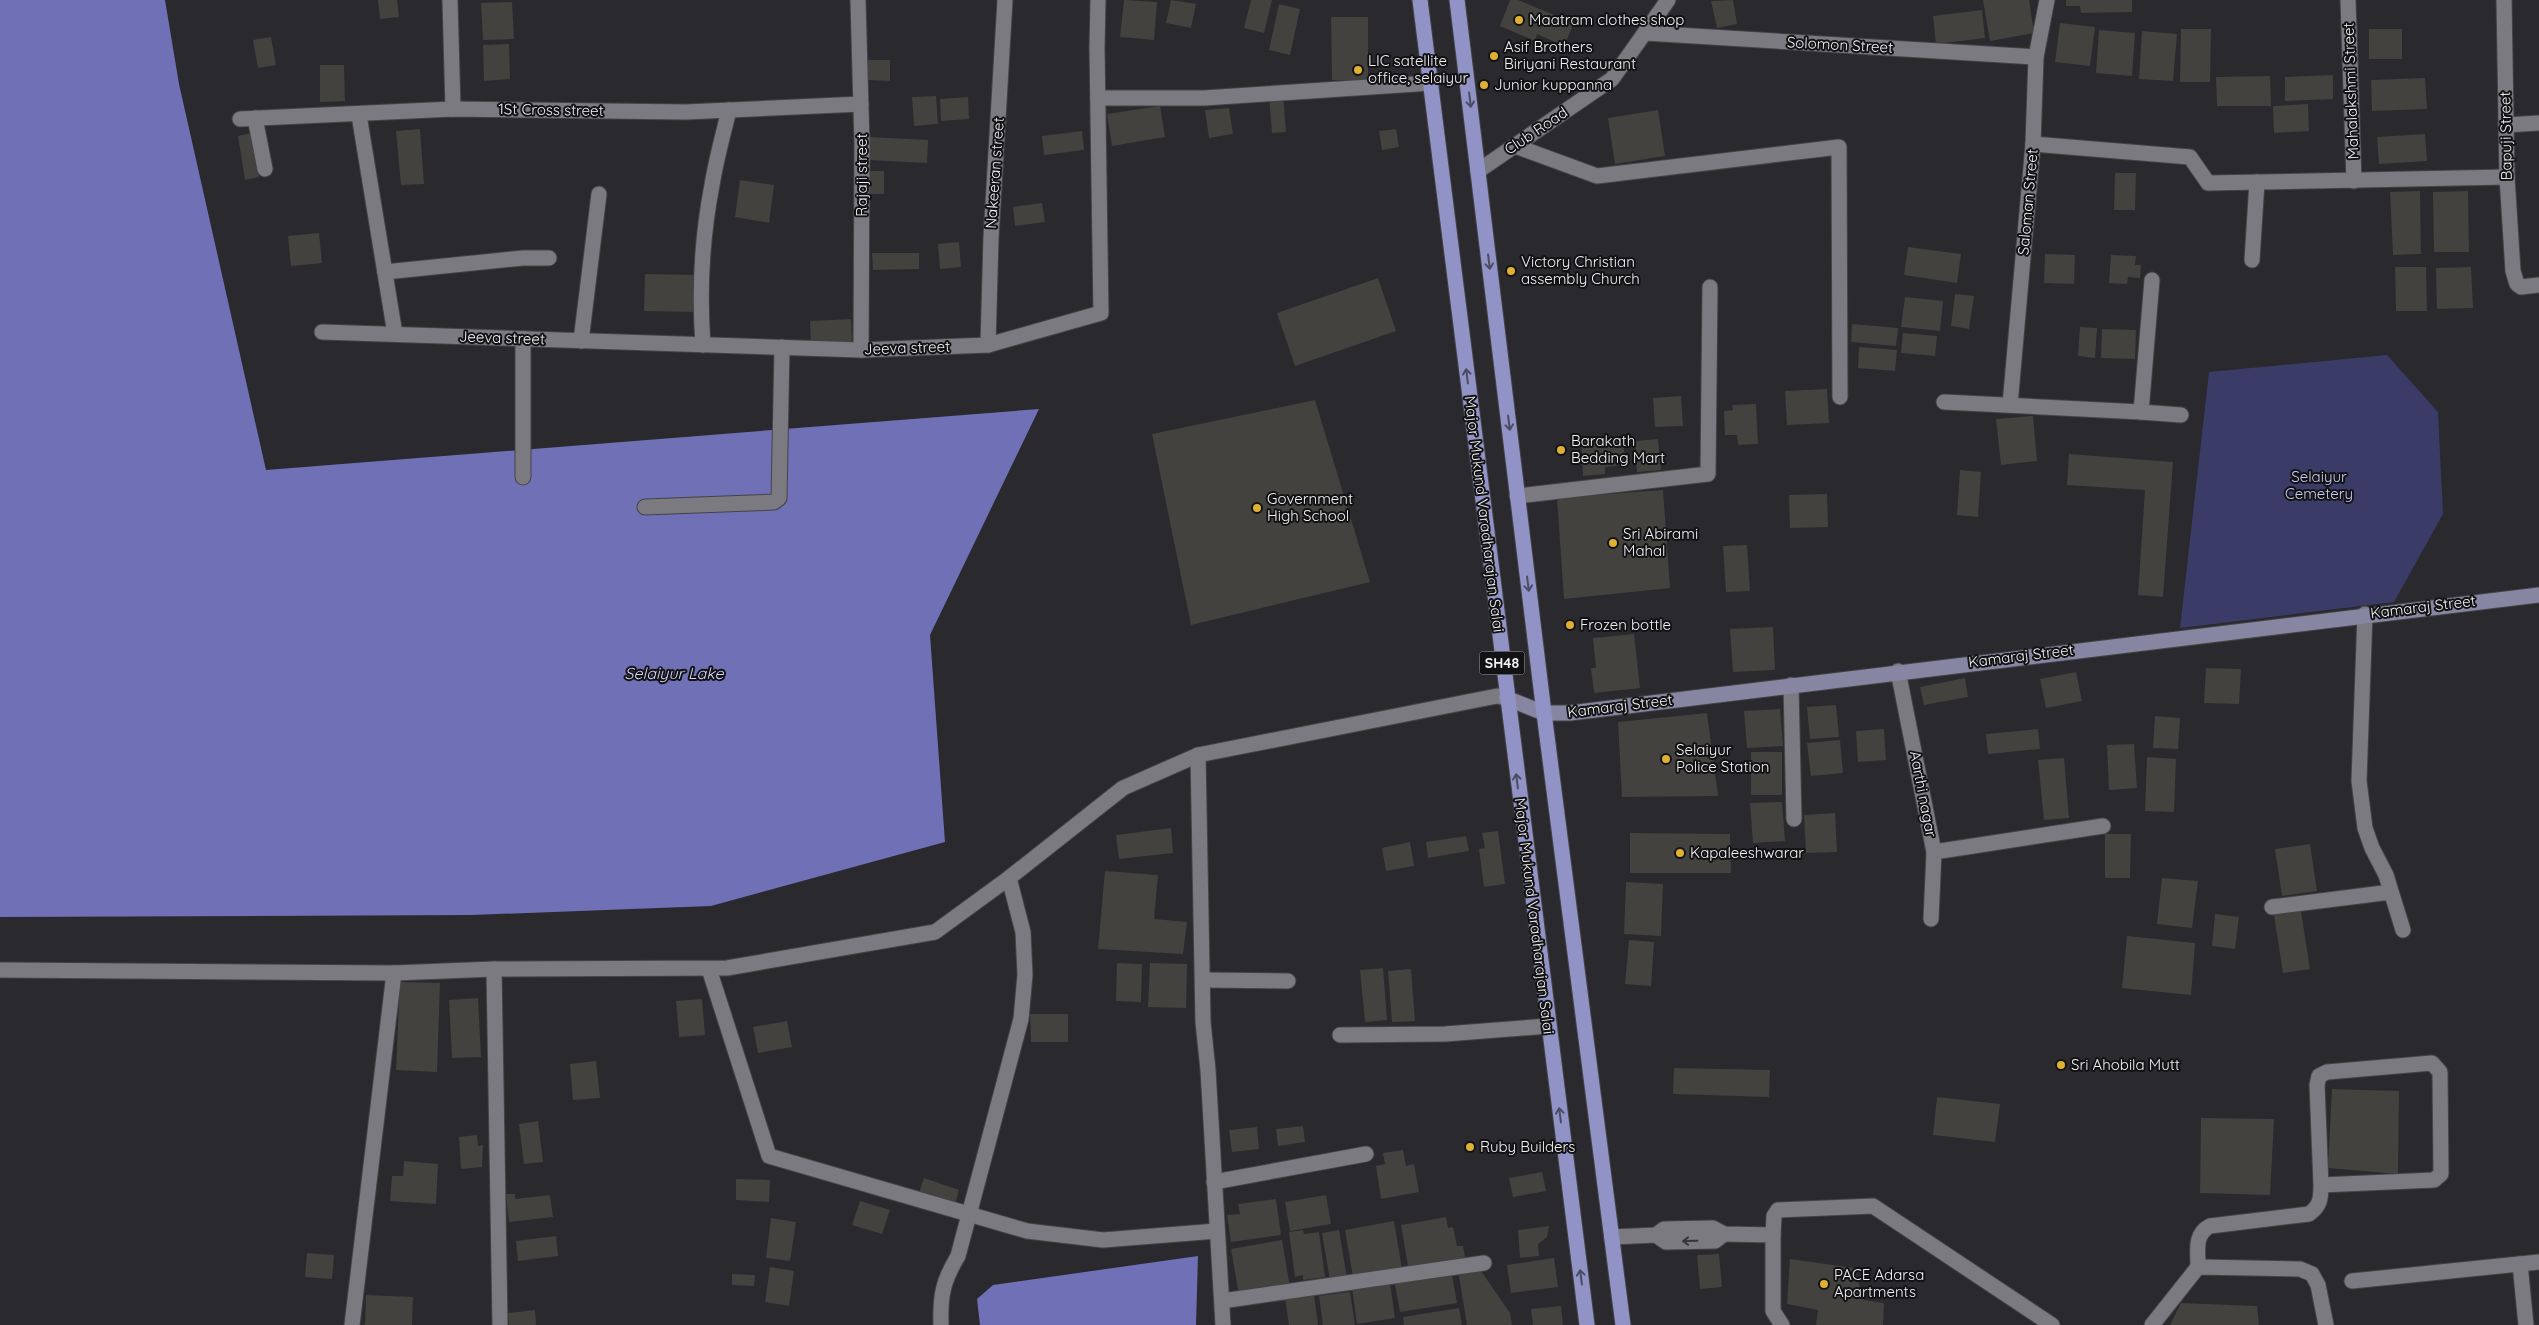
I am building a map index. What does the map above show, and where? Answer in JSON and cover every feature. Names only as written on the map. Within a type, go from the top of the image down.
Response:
[{"type":"main road","name":"Major Mukund Varadharajan Salai","points":[[1420,0],[1506,698],[1587,1325]]},
{"type":"main road","name":"SH48","points":[[1457,0],[1544,713],[1623,1325]]},
{"type":"street","points":[[450,0],[453,109]]},
{"type":"street","name":"Rajaji street","points":[[858,0],[861,104],[861,350]]},
{"type":"street","name":"Nakeeran street","points":[[988,345],[991,238],[1005,0]]},
{"type":"street","name":"Jeeva street","points":[[322,332],[861,350],[988,345],[1101,313],[1098,0]]},
{"type":"street","name":"Club Road","points":[[1478,171],[1612,79],[1668,0]]},
{"type":"street","name":"Saloman Street","points":[[2010,405],[2034,144],[2036,57],[2047,0]]},
{"type":"street","name":"Mahalakshmi Street","points":[[2348,0],[2354,181]]},
{"type":"street","name":"Bapuji Street","points":[[2504,0],[2507,177],[2513,271],[2517,284],[2521,287],[2539,285]]},
{"type":"street","name":"Solomon Street","points":[[1645,33],[2036,57]]},
{"type":"street","points":[[1098,98],[1204,98],[1430,83]]},
{"type":"street","name":"1St Cross street","points":[[265,169],[247,119],[453,109],[686,112],[861,104]]},
{"type":"street","points":[[703,345],[701,312],[702,273],[711,186],[729,110]]},
{"type":"street","points":[[359,115],[395,334]]},
{"type":"street","points":[[2506,125],[2539,123]]},
{"type":"street","points":[[2034,144],[2190,157],[2208,183],[2507,177]]},
{"type":"street","points":[[1515,146],[1597,176],[1839,147],[1840,397]]},
{"type":"street","points":[[2252,260],[2257,182]]},
{"type":"street","points":[[581,341],[599,194]]},
{"type":"street","points":[[385,272],[523,258],[548,258]]},
{"type":"street","points":[[2141,412],[2152,280]]},
{"type":"street","points":[[1517,496],[1708,474],[1710,287]]},
{"type":"street","points":[[522,478],[523,339]]},
{"type":"street","points":[[644,507],[774,502],[780,498],[782,348]]},
{"type":"street","points":[[1944,402],[2181,415]]},
{"type":"street","name":"Kamaraj Street","points":[[1506,698],[1544,713],[1570,713],[1898,671],[2539,594]]},
{"type":"street","points":[[2365,614],[2358,781],[2365,828],[2391,892],[2403,930]]},
{"type":"street","name":"Aarthi nagar","points":[[1898,671],[1934,852],[1931,919]]},
{"type":"street","points":[[1791,685],[1794,819]]},
{"type":"street","points":[[0,970],[394,973],[494,969],[709,969],[727,968],[935,932],[1123,788],[1198,755],[1497,696],[1506,698]]},
{"type":"street","points":[[1198,755],[1203,980],[1202,1022],[1208,1070],[1223,1325]]},
{"type":"street","points":[[1934,852],[2103,826]]},
{"type":"street","points":[[941,1325],[941,1294],[946,1276],[958,1256],[1021,1019],[1025,975],[1023,932],[1013,874]]},
{"type":"street","points":[[2272,907],[2391,892]]},
{"type":"street","points":[[494,969],[500,1325]]},
{"type":"street","points":[[709,969],[769,1156],[969,1216],[1027,1231],[1102,1240],[1217,1231]]},
{"type":"street","points":[[352,1325],[394,973]]},
{"type":"street","points":[[1203,980],[1288,981]]},
{"type":"street","points":[[1340,1034],[1445,1034],[1548,1026]]},
{"type":"street","points":[[2152,1325],[2198,1267],[2198,1239],[2202,1230],[2210,1226],[2309,1214],[2317,1208],[2321,1200],[2317,1085],[2319,1076],[2327,1072],[2432,1063],[2438,1067],[2440,1081],[2441,1174],[2434,1180],[2321,1185]]},
{"type":"street","points":[[1214,1182],[1366,1154]]},
{"type":"street","points":[[1782,1325],[1773,1311],[1773,1234],[1774,1216],[1778,1210],[1873,1206],[2052,1325]]},
{"type":"street","points":[[1612,1237],[1656,1235],[1666,1242],[1715,1241],[1724,1234],[1773,1234]]},
{"type":"street","points":[[2352,1281],[2539,1262]]},
{"type":"street","points":[[1222,1301],[1484,1263]]},
{"type":"street","points":[[2520,1264],[2526,1325]]},
{"type":"street","points":[[2198,1267],[2300,1269],[2312,1274],[2318,1285],[2326,1325]]},
{"type":"green space","name":"Selaiyur Cemetery","points":[[2387,355],[2438,412],[2443,514],[2394,602],[2180,628],[2209,372]]},
{"type":"water","name":"Selaiyur Lake","points":[[0,0],[165,0],[179,84],[266,470],[1039,409],[930,635],[945,842],[711,906],[472,915],[0,917]]},
{"type":"water","points":[[1198,1256],[1196,1325],[980,1325],[977,1299],[993,1285]]},
{"type":"building","points":[[378,0],[397,0],[399,17],[380,19]]},
{"type":"building","points":[[1124,0],[1157,2],[1154,40],[1120,37]]},
{"type":"building","points":[[1171,0],[1196,4],[1191,28],[1166,23]]},
{"type":"building","points":[[1251,0],[1272,0],[1264,33],[1244,28]]},
{"type":"building","points":[[1510,0],[1518,0],[1574,23],[1564,46],[1537,34],[1535,41],[1500,26]]},
{"type":"building","points":[[1733,0],[1737,24],[1717,28],[1711,1]]},
{"type":"building","points":[[1983,0],[2029,0],[2034,33],[1990,41]]},
{"type":"building","points":[[2066,0],[2132,0],[2132,12],[2081,13],[2080,6],[2066,6]]},
{"type":"building","points":[[512,2],[514,39],[483,40],[481,3]]},
{"type":"building","points":[[1279,4],[1300,9],[1290,55],[1269,50]]},
{"type":"building","points":[[1982,10],[1985,38],[1936,44],[1933,16]]},
{"type":"building","points":[[1331,17],[1368,17],[1368,80],[1332,80]]},
{"type":"building","points":[[2060,23],[2095,27],[2090,66],[2055,62]]},
{"type":"building","points":[[2181,29],[2211,29],[2210,82],[2180,82]]},
{"type":"building","points":[[2369,29],[2402,29],[2402,59],[2369,59]]},
{"type":"building","points":[[2099,30],[2135,33],[2132,76],[2096,73]]},
{"type":"building","points":[[2142,31],[2177,34],[2173,81],[2139,79]]},
{"type":"building","points":[[271,37],[276,65],[258,68],[253,40]]},
{"type":"building","points":[[509,44],[510,79],[484,81],[483,45]]},
{"type":"building","points":[[868,60],[890,60],[890,81],[868,80]]},
{"type":"building","points":[[320,65],[344,65],[345,101],[320,102]]},
{"type":"building","points":[[2333,75],[2333,99],[2285,101],[2285,77]]},
{"type":"building","points":[[2270,76],[2271,106],[2217,106],[2216,77]]},
{"type":"building","points":[[2425,78],[2427,109],[2372,111],[2371,80]]},
{"type":"building","points":[[1283,94],[1286,132],[1272,133],[1269,96]]},
{"type":"building","points":[[936,96],[938,124],[914,126],[912,97]]},
{"type":"building","points":[[968,97],[969,119],[941,121],[940,99]]},
{"type":"building","points":[[2308,104],[2309,131],[2274,133],[2273,106]]},
{"type":"building","points":[[1160,106],[1165,137],[1112,146],[1107,114]]},
{"type":"building","points":[[1229,108],[1233,134],[1209,138],[1205,110]]},
{"type":"building","points":[[1658,110],[1665,156],[1615,164],[1608,118]]},
{"type":"building","points":[[420,129],[424,184],[401,185],[396,131]]},
{"type":"building","points":[[1396,129],[1399,147],[1382,150],[1379,131]]},
{"type":"building","points":[[1082,131],[1084,150],[1044,155],[1042,136]]},
{"type":"building","points":[[252,133],[259,177],[245,180],[238,136]]},
{"type":"building","points":[[2425,134],[2427,161],[2379,164],[2377,137]]},
{"type":"building","points":[[870,137],[928,140],[927,163],[869,160]]},
{"type":"building","points":[[867,171],[884,171],[884,194],[867,194]]},
{"type":"building","points":[[2115,173],[2136,173],[2135,210],[2114,210]]},
{"type":"building","points":[[740,180],[774,185],[769,223],[735,217]]},
{"type":"building","points":[[2420,191],[2421,254],[2393,255],[2390,192]]},
{"type":"building","points":[[2468,191],[2469,252],[2434,252],[2433,192]]},
{"type":"building","points":[[1042,203],[1045,222],[1015,226],[1013,207]]},
{"type":"building","points":[[319,233],[322,263],[291,266],[288,236]]},
{"type":"building","points":[[959,242],[961,267],[940,269],[938,244]]},
{"type":"building","points":[[1908,247],[1961,254],[1957,283],[1904,275]]},
{"type":"building","points":[[872,253],[919,253],[919,269],[873,270]]},
{"type":"building","points":[[2045,254],[2075,255],[2074,284],[2044,283]]},
{"type":"building","points":[[2111,255],[2136,256],[2135,265],[2141,265],[2140,278],[2128,277],[2127,284],[2109,283]]},
{"type":"building","points":[[2395,267],[2426,267],[2427,311],[2396,311]]},
{"type":"building","points":[[2471,267],[2473,308],[2437,309],[2436,268]]},
{"type":"building","points":[[645,274],[698,275],[697,312],[644,311]]},
{"type":"building","points":[[1378,278],[1396,331],[1295,366],[1277,313]]},
{"type":"building","points":[[1955,294],[1974,296],[1969,329],[1951,326]]},
{"type":"building","points":[[1905,297],[1943,301],[1940,331],[1901,327]]},
{"type":"building","points":[[851,319],[852,342],[811,344],[810,321]]},
{"type":"building","points":[[1852,324],[1898,328],[1896,346],[1851,342]]},
{"type":"building","points":[[2080,327],[2097,328],[2095,358],[2078,356]]},
{"type":"building","points":[[2102,329],[2136,330],[2135,359],[2101,358]]},
{"type":"building","points":[[1903,333],[1937,336],[1935,356],[1901,353]]},
{"type":"building","points":[[1859,347],[1897,350],[1895,371],[1858,368]]},
{"type":"building","points":[[1827,389],[1829,423],[1787,425],[1785,391]]},
{"type":"building","points":[[1681,396],[1683,426],[1655,427],[1653,398]]},
{"type":"building","name":"Government High School","points":[[1315,400],[1370,582],[1191,625],[1152,434]]},
{"type":"building","points":[[1756,404],[1758,444],[1738,445],[1737,435],[1725,435],[1724,411],[1733,410],[1732,405]]},
{"type":"building","points":[[2033,416],[2037,461],[2001,465],[1996,419]]},
{"type":"building","points":[[1623,437],[1625,465],[1605,467],[1605,474],[1583,476],[1581,441]]},
{"type":"building","points":[[1658,439],[1661,470],[1637,472],[1635,441]]},
{"type":"building","points":[[2069,454],[2173,462],[2163,597],[2138,595],[2145,490],[2067,485]]},
{"type":"building","points":[[1960,470],[1981,472],[1978,517],[1957,515]]},
{"type":"building","name":"Sri Abirami Mahal","points":[[1663,490],[1670,588],[1564,599],[1557,498]]},
{"type":"building","points":[[1827,494],[1828,527],[1790,528],[1789,495]]},
{"type":"building","points":[[1747,545],[1750,591],[1726,592],[1723,546]]},
{"type":"building","points":[[1773,627],[1775,670],[1733,672],[1730,629]]},
{"type":"building","points":[[1634,634],[1640,688],[1594,693],[1591,668],[1596,668],[1593,638]]},
{"type":"building","points":[[2206,668],[2241,669],[2239,704],[2204,703]]},
{"type":"building","points":[[2076,672],[2082,701],[2046,708],[2040,679]]},
{"type":"building","points":[[1965,678],[1968,697],[1924,705],[1920,687]]},
{"type":"building","points":[[1836,705],[1839,737],[1810,739],[1807,707]]},
{"type":"building","points":[[1780,709],[1783,746],[1747,748],[1744,711]]},
{"type":"building","name":"Selaiyur Police Station","points":[[1707,713],[1718,796],[1622,797],[1618,722]]},
{"type":"building","points":[[2155,716],[2180,718],[2178,749],[2153,748]]},
{"type":"building","points":[[1884,729],[1886,760],[1858,762],[1856,731]]},
{"type":"building","points":[[2038,729],[2040,749],[1988,754],[1986,734]]},
{"type":"building","points":[[1840,740],[1843,773],[1811,776],[1807,743]]},
{"type":"building","points":[[2134,744],[2137,788],[2109,790],[2107,745]]},
{"type":"building","points":[[1751,752],[1782,752],[1782,795],[1751,795]]},
{"type":"building","points":[[2147,757],[2176,759],[2174,812],[2145,811]]},
{"type":"building","points":[[2064,758],[2069,818],[2044,820],[2038,760]]},
{"type":"building","points":[[1782,802],[1785,841],[1753,843],[1750,803]]},
{"type":"building","points":[[1835,813],[1837,852],[1806,853],[1804,815]]},
{"type":"building","points":[[1171,828],[1173,853],[1119,859],[1116,835]]},
{"type":"building","points":[[1498,831],[1505,884],[1484,887],[1479,849],[1485,848],[1482,833]]},
{"type":"building","name":"Kapaleeshwarar","points":[[1630,833],[1730,834],[1731,873],[1630,873]]},
{"type":"building","points":[[2105,834],[2131,834],[2130,878],[2105,878]]},
{"type":"building","points":[[1466,836],[1469,851],[1428,858],[1426,842]]},
{"type":"building","points":[[1410,842],[1414,866],[1386,871],[1382,848]]},
{"type":"building","points":[[2310,844],[2317,891],[2282,896],[2275,849]]},
{"type":"building","points":[[1105,871],[1158,875],[1154,919],[1187,922],[1183,954],[1098,949]]},
{"type":"building","points":[[2162,878],[2198,881],[2192,928],[2157,924]]},
{"type":"building","points":[[1626,882],[1663,884],[1661,936],[1624,934]]},
{"type":"building","points":[[2301,911],[2310,969],[2283,973],[2274,915]]},
{"type":"building","points":[[2215,914],[2239,917],[2235,949],[2212,946]]},
{"type":"building","points":[[2127,936],[2195,943],[2191,995],[2122,988]]},
{"type":"building","points":[[1629,940],[1654,942],[1651,986],[1625,984]]},
{"type":"building","points":[[1117,963],[1142,964],[1141,1002],[1116,1001]]},
{"type":"building","points":[[1150,963],[1187,964],[1186,1008],[1148,1007]]},
{"type":"building","points":[[1383,968],[1387,1020],[1365,1022],[1360,970]]},
{"type":"building","points":[[1411,969],[1415,1021],[1392,1022],[1388,971]]},
{"type":"building","points":[[400,982],[440,983],[437,1072],[396,1070]]},
{"type":"building","points":[[478,998],[481,1057],[452,1058],[449,1000]]},
{"type":"building","points":[[702,999],[705,1035],[679,1037],[676,1001]]},
{"type":"building","points":[[1030,1014],[1068,1014],[1068,1042],[1031,1042]]},
{"type":"building","points":[[787,1021],[792,1047],[758,1053],[753,1027]]},
{"type":"building","points":[[596,1061],[600,1098],[573,1100],[570,1064]]},
{"type":"building","points":[[1674,1068],[1770,1070],[1769,1097],[1673,1094]]},
{"type":"building","points":[[2332,1089],[2399,1091],[2398,1174],[2328,1168]]},
{"type":"building","points":[[1937,1097],[2000,1104],[1995,1142],[1933,1135]]},
{"type":"building","points":[[2201,1118],[2274,1119],[2270,1195],[2200,1193]]},
{"type":"building","points":[[538,1121],[543,1162],[524,1164],[519,1124]]},
{"type":"building","points":[[1303,1126],[1305,1142],[1278,1146],[1276,1129]]},
{"type":"building","points":[[1257,1127],[1259,1149],[1232,1152],[1229,1130]]},
{"type":"building","points":[[477,1135],[478,1146],[483,1145],[482,1167],[461,1169],[459,1137]]},
{"type":"building","points":[[1403,1150],[1406,1166],[1414,1164],[1419,1192],[1381,1199],[1376,1166],[1385,1164],[1383,1153]]},
{"type":"building","points":[[404,1161],[438,1164],[436,1204],[390,1201],[392,1176],[403,1176]]},
{"type":"building","points":[[1542,1172],[1546,1191],[1513,1197],[1509,1178]]},
{"type":"building","points":[[924,1178],[959,1190],[955,1205],[919,1193]]},
{"type":"building","points":[[736,1179],[770,1180],[769,1202],[736,1200]]},
{"type":"building","points":[[506,1194],[515,1194],[515,1199],[550,1195],[553,1217],[509,1222]]},
{"type":"building","points":[[1326,1195],[1331,1224],[1290,1231],[1285,1202]]},
{"type":"building","points":[[1276,1199],[1281,1235],[1231,1242],[1227,1215],[1240,1214],[1238,1204]]},
{"type":"building","points":[[860,1201],[890,1210],[882,1234],[852,1225]]},
{"type":"building","points":[[1446,1217],[1448,1228],[1453,1227],[1457,1246],[1463,1246],[1466,1262],[1409,1272],[1401,1225]]},
{"type":"building","points":[[771,1218],[796,1222],[790,1261],[766,1258]]},
{"type":"building","points":[[1394,1221],[1402,1269],[1353,1277],[1345,1230]]},
{"type":"building","points":[[1549,1226],[1547,1237],[1538,1244],[1539,1256],[1520,1258],[1518,1230]]},
{"type":"building","points":[[1303,1230],[1304,1234],[1319,1232],[1325,1277],[1303,1280],[1303,1275],[1295,1277],[1289,1232]]},
{"type":"building","points":[[1339,1230],[1347,1278],[1330,1281],[1322,1233]]},
{"type":"building","points":[[556,1236],[558,1256],[518,1261],[516,1241]]},
{"type":"building","points":[[1282,1240],[1290,1287],[1239,1295],[1231,1249]]},
{"type":"building","points":[[307,1253],[334,1255],[332,1279],[305,1277]]},
{"type":"building","points":[[1719,1254],[1722,1287],[1700,1289],[1697,1255]]},
{"type":"building","points":[[1554,1258],[1558,1287],[1511,1293],[1507,1265]]},
{"type":"building","name":"PACE Adarsa Apartments","points":[[1790,1259],[1854,1268],[1864,1300],[1884,1303],[1883,1325],[1816,1325],[1818,1310],[1787,1304]]},
{"type":"building","points":[[770,1267],[794,1271],[789,1306],[765,1302]]},
{"type":"building","points":[[1479,1268],[1510,1313],[1512,1325],[1467,1325],[1458,1270]]},
{"type":"building","points":[[1451,1270],[1457,1303],[1400,1312],[1394,1279]]},
{"type":"building","points":[[732,1274],[755,1275],[754,1286],[732,1285]]},
{"type":"building","points":[[1390,1283],[1395,1318],[1357,1324],[1352,1288]]},
{"type":"building","points":[[1350,1292],[1355,1325],[1323,1325],[1319,1296]]},
{"type":"building","points":[[1314,1294],[1318,1325],[1289,1325],[1285,1298]]},
{"type":"building","points":[[366,1295],[413,1297],[412,1325],[365,1325]]},
{"type":"building","points":[[2181,1303],[2257,1306],[2259,1325],[2170,1325]]},
{"type":"building","points":[[1561,1306],[1563,1325],[1533,1325],[1531,1309]]},
{"type":"building","points":[[1459,1308],[1462,1325],[1404,1325],[1403,1317]]},
{"type":"building","points":[[535,1310],[536,1325],[509,1325],[508,1313]]},
{"type":"place","name":"Maatram clothes shop","points":[[1519,20]]},
{"type":"place","name":"Asif Brothers Biriyani Restaurant","points":[[1494,56]]},
{"type":"place","name":"LIC satellite office, selaiyur","points":[[1358,70]]},
{"type":"place","name":"Junior kuppanna","points":[[1484,85]]},
{"type":"place","name":"Victory Christian assembly Church","points":[[1511,271]]},
{"type":"place","name":"Barakath Bedding Mart","points":[[1561,450]]},
{"type":"place","name":"Government High School","points":[[1257,508]]},
{"type":"place","name":"Sri Abirami Mahal","points":[[1613,543]]},
{"type":"place","name":"Frozen bottle","points":[[1570,625]]},
{"type":"place","name":"Selaiyur Police Station","points":[[1666,759]]},
{"type":"place","name":"Kapaleeshwarar","points":[[1680,853]]},
{"type":"place","name":"Sri Ahobila Mutt","points":[[2061,1065]]},
{"type":"place","name":"Ruby Builders","points":[[1470,1147]]},
{"type":"place","name":"PACE Adarsa Apartments","points":[[1824,1284]]}]
